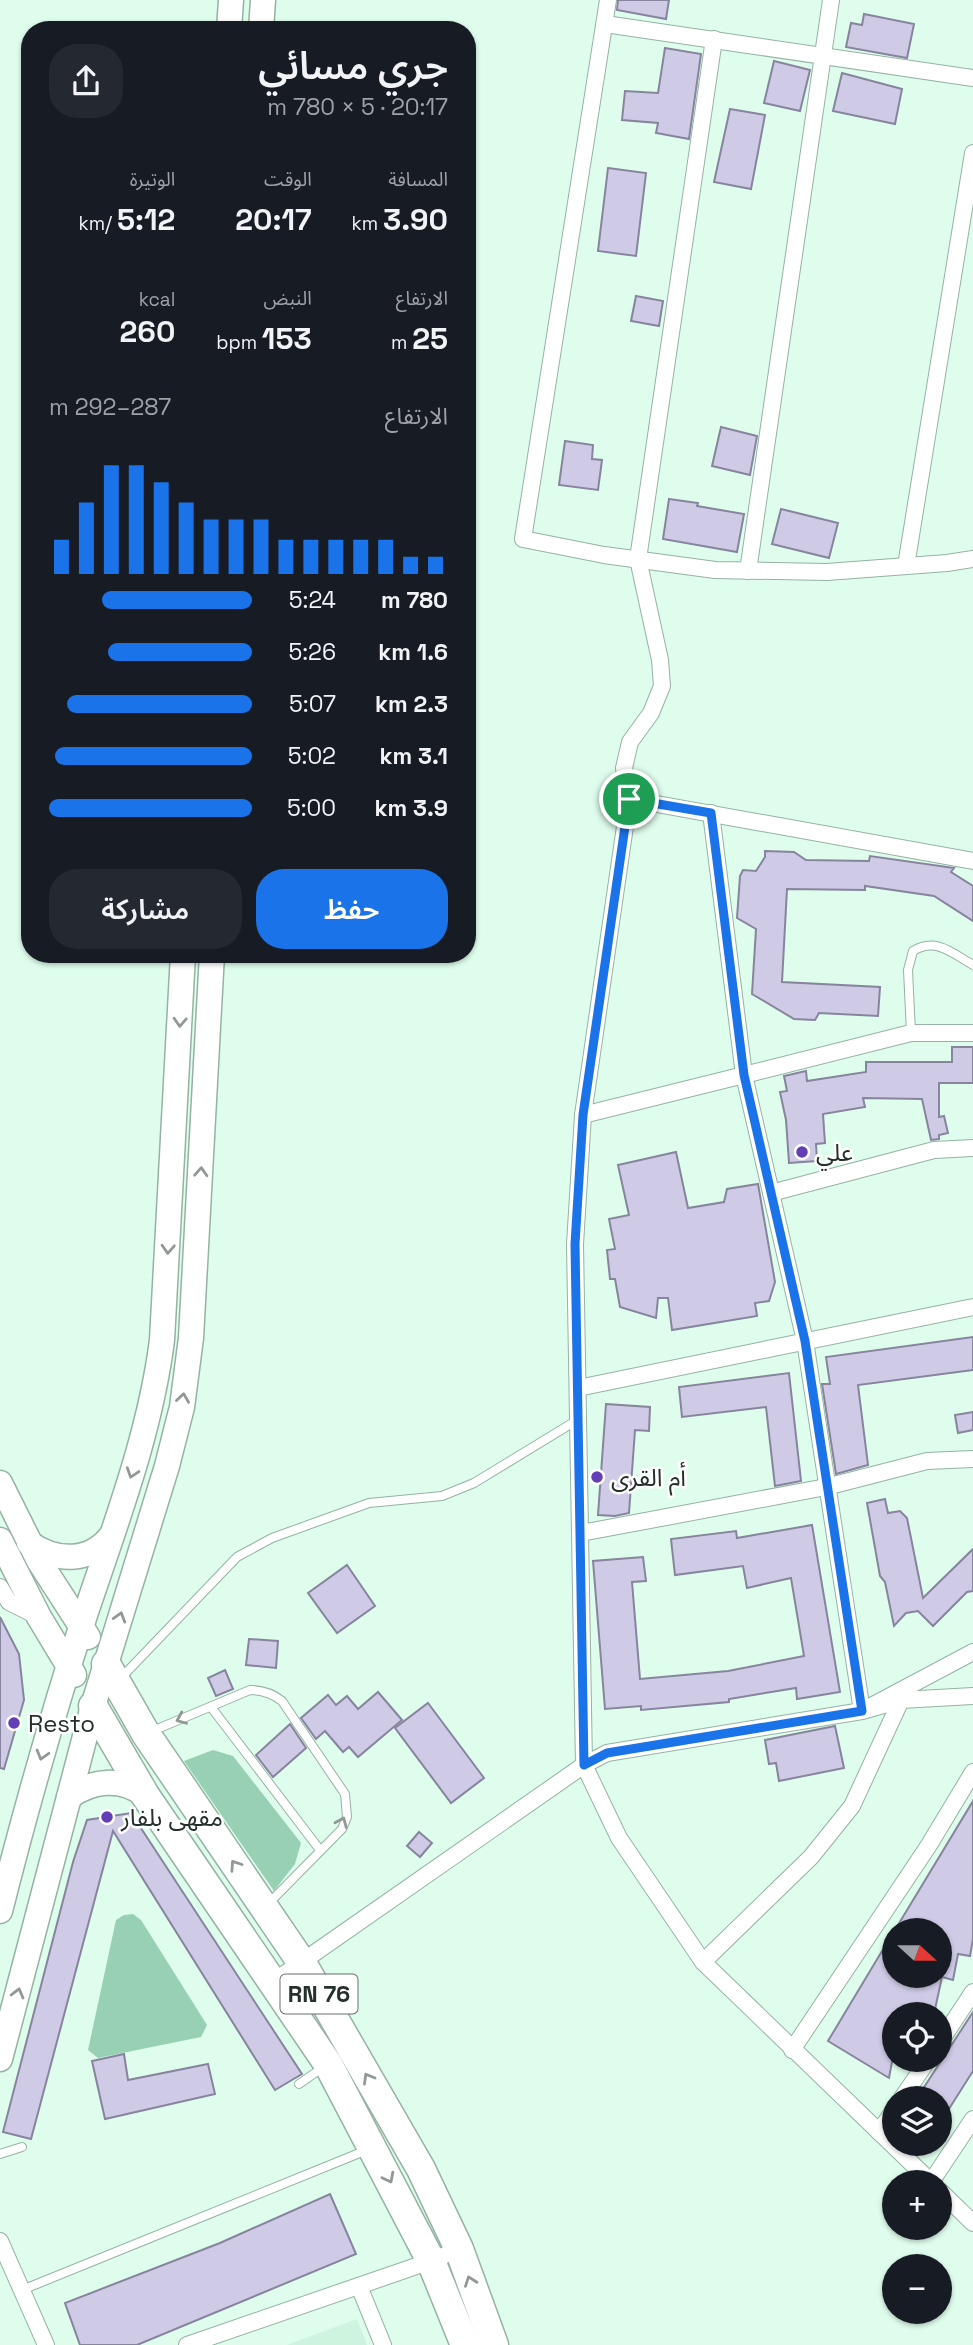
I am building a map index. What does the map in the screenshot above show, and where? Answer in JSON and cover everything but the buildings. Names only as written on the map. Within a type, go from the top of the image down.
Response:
[{"type":"highway","name":"RN 76","points":[[111,1674],[146,1734],[302,1963],[422,2169],[458,2249],[494,2345]]},
{"type":"highway","name":"RN 76","points":[[93,1706],[145,1795],[328,2064],[431,2261],[465,2345]]},
{"type":"highway","points":[[237,1929],[264,1908]]},
{"type":"main road","points":[[230,21],[231,0]]},
{"type":"main road","points":[[262,21],[263,0]]},
{"type":"main road","points":[[0,1911],[7,1853],[144,1434],[157,1384],[162,1340],[183,963]]},
{"type":"main road","points":[[0,2059],[93,1706],[111,1674],[182,1407],[191,1338],[212,963]]},
{"type":"main road","name":"RN 76","points":[[0,1483],[29,1543],[111,1674]]},
{"type":"main road","points":[[29,1543],[51,1554],[78,1558],[95,1551],[111,1535]]},
{"type":"main road","name":"RN 76","points":[[0,1540],[39,1618],[93,1706]]},
{"type":"main road","points":[[69,1797],[91,1785],[111,1782],[128,1785],[145,1795]]},
{"type":"street","points":[[608,0],[523,539],[715,570],[827,572],[973,559]]},
{"type":"street","points":[[748,571],[831,0]]},
{"type":"street","points":[[605,24],[973,78]]},
{"type":"street","points":[[714,39],[638,559],[660,660],[662,686],[651,713],[630,742],[624,768],[629,799],[583,1115],[575,1244],[584,1765],[619,1838],[703,1962],[931,2182],[973,2119]]},
{"type":"street","points":[[906,566],[973,153]]},
{"type":"street","points":[[629,799],[973,861]]},
{"type":"street","points":[[711,813],[744,1075],[805,1341],[862,1711]]},
{"type":"street","points":[[583,1115],[911,1033],[973,1033]]},
{"type":"street","points":[[771,1193],[934,1150],[973,1148]]},
{"type":"street","points":[[578,1388],[973,1307]]},
{"type":"street","points":[[582,1534],[826,1487],[927,1461],[973,1459]]},
{"type":"street","points":[[0,1587],[9,1602],[39,1618]]},
{"type":"street","points":[[862,1711],[971,1656]]},
{"type":"street","points":[[273,1982],[584,1765],[607,1753],[862,1711],[901,1700],[973,1696]]},
{"type":"street","points":[[703,1962],[811,1857],[852,1806],[901,1700]]},
{"type":"street","points":[[792,2050],[929,1844],[973,1772]]},
{"type":"street","points":[[952,2024],[973,1992]]},
{"type":"street","points":[[952,2203],[973,2223]]},
{"type":"street","points":[[0,2241],[46,2345]]},
{"type":"street","points":[[187,2345],[431,2261],[458,2249]]},
{"type":"street","points":[[359,2286],[383,2345]]},
{"type":"lane","points":[[911,1033],[908,970],[913,951],[923,945],[936,945],[973,965]]},
{"type":"lane","points":[[111,1674],[237,1557],[272,1538],[369,1503],[442,1496],[474,1483],[579,1419]]},
{"type":"lane","points":[[146,1734],[250,1690],[273,1694],[282,1701],[345,1794],[347,1817],[342,1829],[264,1908]]},
{"type":"lane","points":[[211,1707],[320,1850]]},
{"type":"lane","points":[[299,2084],[328,2064]]},
{"type":"lane","points":[[0,2154],[22,2147]]},
{"type":"lane","points":[[22,2290],[373,2147]]},
{"type":"shaded area","points":[[213,1750],[233,1756],[301,1843],[295,1864],[274,1891],[184,1761]]},
{"type":"shaded area","points":[[133,1914],[141,1920],[207,2025],[201,2037],[98,2058],[88,2050],[116,1920]]},
{"type":"shaded area","points":[[357,2319],[367,2345],[287,2345]]},
{"type":"place","name":"علي","points":[[802,1152]]},
{"type":"place","name":"أم القرى","points":[[597,1477]]},
{"type":"place","name":"Resto","points":[[14,1723]]},
{"type":"place","name":"مقهى بلفار","points":[[107,1817]]},
{"type":"route","points":[[629,799],[711,813],[744,1075],[805,1341],[862,1711],[607,1753],[584,1765],[575,1244],[583,1115],[629,799]]}]
